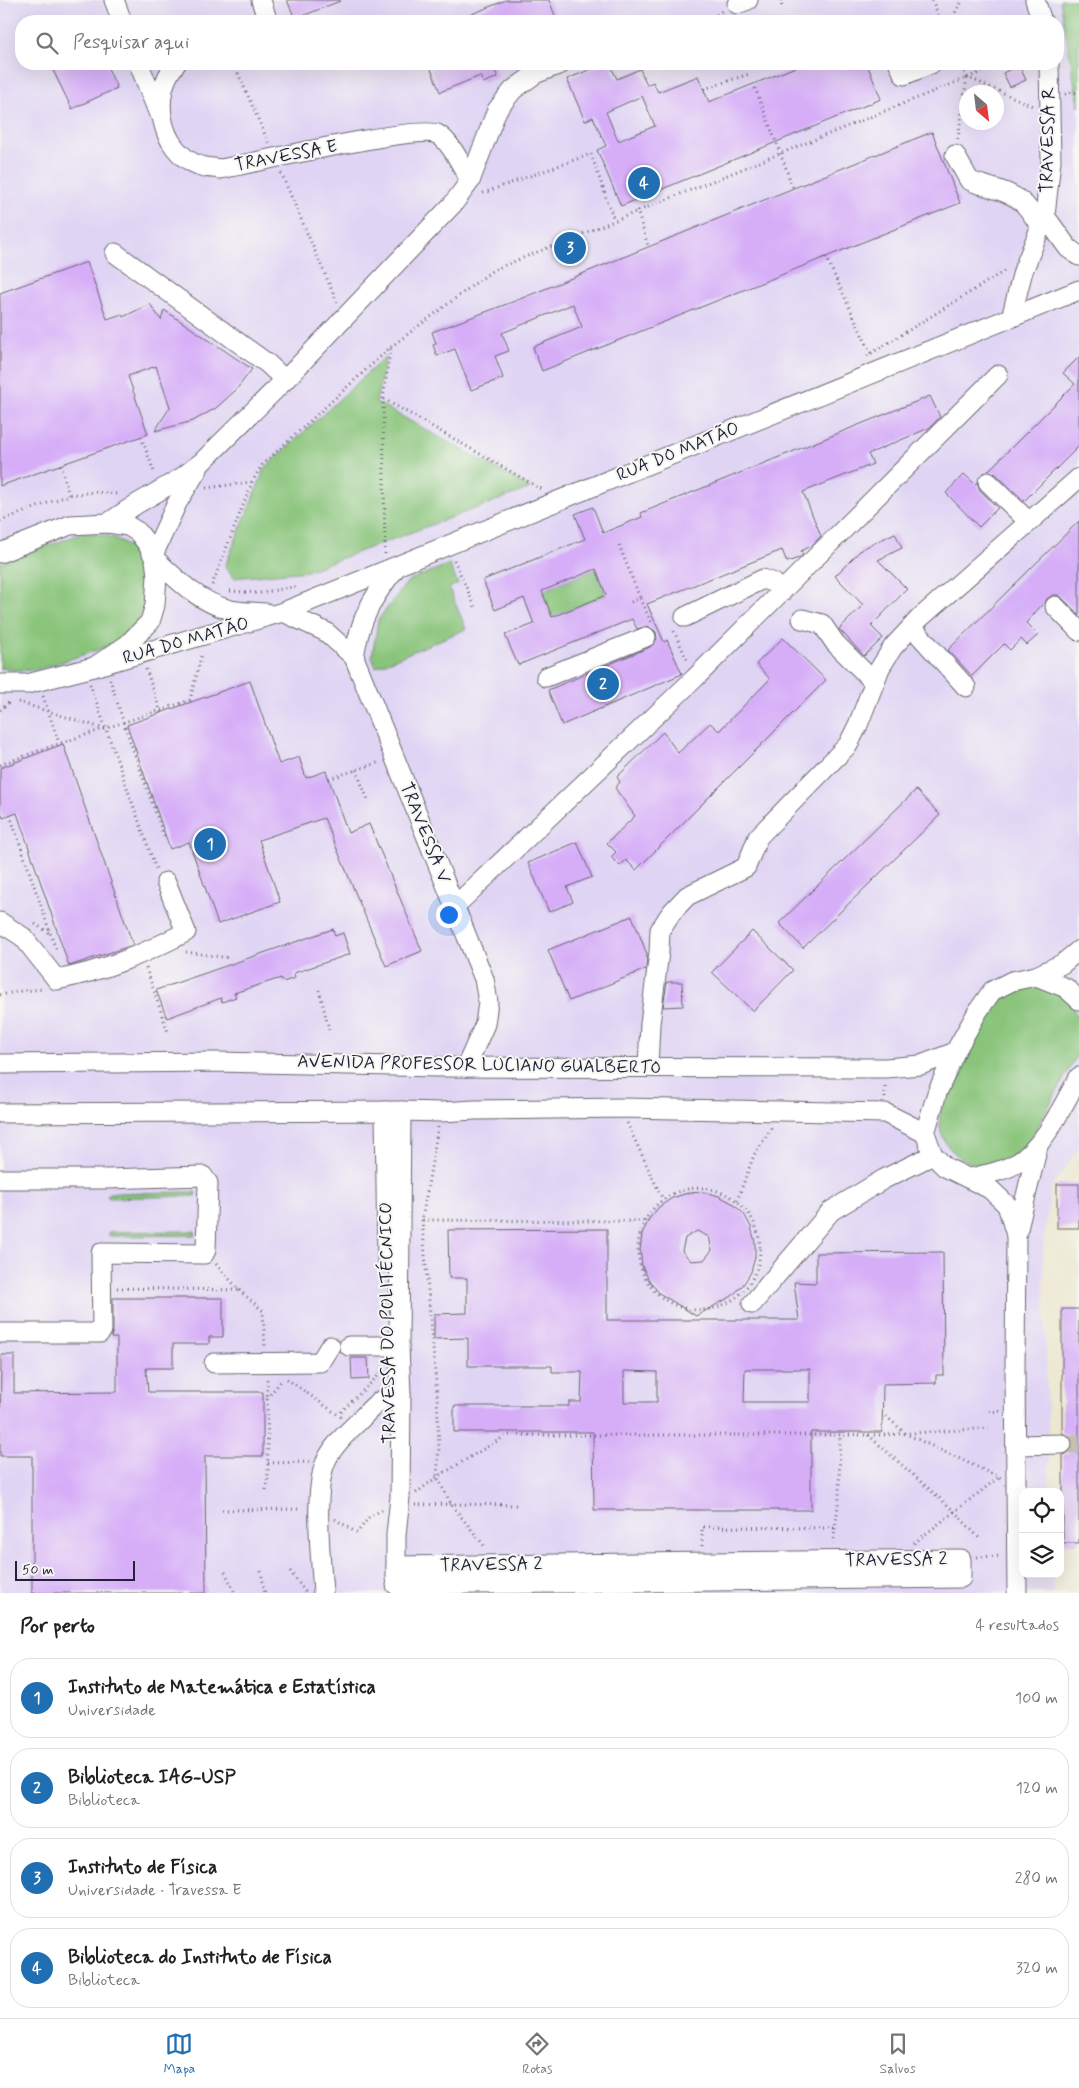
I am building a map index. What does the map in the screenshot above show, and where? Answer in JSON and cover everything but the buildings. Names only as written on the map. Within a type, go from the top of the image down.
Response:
[{"type":"street","points":[[114,0],[120,15]]},
{"type":"street","points":[[141,70],[161,118]]},
{"type":"street","name":"TRAVESSA E","points":[[171,70],[167,74],[163,91],[161,118],[167,134],[178,152],[198,165],[221,169],[383,137],[420,133],[437,134],[458,158],[475,188]]},
{"type":"street","points":[[108,524],[202,462],[285,380],[440,220],[475,188],[497,110],[513,90],[535,74],[545,70]]},
{"type":"street","points":[[902,70],[904,76],[918,70]]},
{"type":"street","name":"TRAVESSA R","points":[[1011,318],[1023,271],[1042,222],[1051,160],[1049,70]]},
{"type":"street","points":[[955,155],[969,180],[1016,196],[1042,222]]},
{"type":"street","name":"TRAVESSA R","points":[[1042,222],[1068,248],[1079,256]]},
{"type":"street","points":[[114,253],[268,364],[285,380]]},
{"type":"street","name":"RUA DO MATÃO","points":[[0,684],[38,682],[280,613],[391,561],[448,546],[560,500],[875,362],[1011,318],[1079,290]]},
{"type":"street","points":[[454,907],[616,755],[782,592],[998,375]]},
{"type":"street","points":[[154,557],[177,503],[202,462]]},
{"type":"street","points":[[648,1067],[650,1024],[660,930],[671,913],[687,896],[746,867],[758,837],[848,745],[858,725],[874,682],[893,646],[1079,478]]},
{"type":"street","points":[[988,482],[1030,522]]},
{"type":"street","points":[[0,553],[70,525],[108,524],[128,526],[138,532],[154,557],[157,576],[156,604],[150,622],[127,645],[95,667]]},
{"type":"street","name":"RUA DO MATÃO","points":[[154,557],[187,589],[219,606],[232,610],[280,613]]},
{"type":"street","points":[[354,657],[358,632],[367,609],[391,561]]},
{"type":"street","points":[[678,620],[763,579],[774,583],[782,592]]},
{"type":"street","points":[[1055,606],[1079,631]]},
{"type":"street","name":"TRAVESSA V","points":[[280,613],[326,632],[354,657],[395,757],[484,980],[488,1002],[485,1024],[466,1067]]},
{"type":"street","points":[[802,618],[822,624],[836,643],[874,682]]},
{"type":"street","points":[[912,627],[966,688]]},
{"type":"street","points":[[546,677],[646,637]]},
{"type":"street","points":[[0,922],[23,937],[57,980],[88,974],[145,953],[183,944],[186,932],[162,877]]},
{"type":"street","points":[[1016,1237],[1007,1205],[990,1189],[945,1166],[933,1154],[925,1133],[937,1093],[955,1052],[978,1010],[992,991],[1012,980],[1036,976],[1062,964],[1079,950]]},
{"type":"street","points":[[1036,976],[1066,988],[1079,1000]]},
{"type":"street","name":"AVENIDA PROFESSOR LUCIANO GUALBERTO","points":[[0,1064],[217,1062],[466,1067],[886,1068],[921,1066],[955,1052]]},
{"type":"street","points":[[1017,1593],[1016,1237],[1038,1146],[1079,1077]]},
{"type":"street","points":[[0,1113],[441,1112],[621,1108],[885,1113],[925,1133]]},
{"type":"street","name":"TRAVESSA DO POLITÉCNICO","points":[[393,1111],[394,1346],[400,1506],[396,1535],[396,1589]]},
{"type":"street","points":[[971,1178],[999,1171],[1019,1162],[1038,1146]]},
{"type":"street","points":[[752,1304],[831,1211],[884,1179],[933,1154]]},
{"type":"street","points":[[0,1179],[106,1180],[203,1176],[208,1183],[206,1252],[202,1254],[101,1253],[102,1330],[99,1334],[0,1333]]},
{"type":"street","points":[[214,1363],[320,1362],[330,1346]]},
{"type":"street","points":[[349,1346],[394,1346]]},
{"type":"street","points":[[323,1593],[319,1489],[328,1458],[336,1445],[379,1401],[396,1395]]},
{"type":"street","name":"TRAVESSA DO POLITÉCNICO","points":[[396,1395],[390,1506],[396,1535]]},
{"type":"street","points":[[1016,1445],[1062,1444]]},
{"type":"street","name":"TRAVESSA 2","points":[[396,1566],[962,1560],[961,1578],[574,1590],[396,1589]]},
{"type":"street","points":[[574,1564],[574,1590]]},
{"type":"path","points":[[781,0],[782,8]]},
{"type":"path","points":[[932,0],[938,15]]},
{"type":"path","points":[[954,15],[963,0]]},
{"type":"path","points":[[719,15],[736,5]]},
{"type":"path","points":[[237,70],[344,319]]},
{"type":"path","points":[[963,70],[967,77],[1050,113]]},
{"type":"path","points":[[210,589],[252,482],[262,465],[392,346],[493,270],[985,70]]},
{"type":"path","points":[[704,89],[749,74]]},
{"type":"path","points":[[966,85],[967,77]]},
{"type":"path","points":[[755,88],[793,188]]},
{"type":"path","points":[[475,188],[591,154],[614,220]]},
{"type":"path","points":[[637,210],[648,246]]},
{"type":"path","points":[[875,362],[1029,256]]},
{"type":"path","points":[[826,257],[875,362]]},
{"type":"path","points":[[391,561],[383,399],[392,346]]},
{"type":"path","points":[[863,358],[875,362]]},
{"type":"path","points":[[383,399],[560,500]]},
{"type":"path","points":[[141,436],[156,476]]},
{"type":"path","points":[[60,465],[69,496]]},
{"type":"path","points":[[197,490],[252,482]]},
{"type":"path","points":[[0,521],[69,496],[95,492],[121,494]]},
{"type":"path","points":[[619,545],[640,598]]},
{"type":"path","points":[[448,546],[475,607]]},
{"type":"path","points":[[220,590],[260,593],[303,584]]},
{"type":"path","points":[[678,620],[688,662]]},
{"type":"path","points":[[0,765],[59,743],[124,724],[190,700],[202,653]]},
{"type":"path","points":[[141,654],[160,712]]},
{"type":"path","points":[[95,667],[124,724],[165,840]]},
{"type":"path","points":[[95,667],[106,729],[162,877]]},
{"type":"path","points":[[38,682],[59,743]]},
{"type":"path","points":[[0,710],[12,700],[106,729]]},
{"type":"path","points":[[329,779],[395,757]]},
{"type":"path","points":[[356,770],[368,800]]},
{"type":"path","points":[[10,816],[66,978]]},
{"type":"path","points":[[178,955],[183,944],[229,958]]},
{"type":"path","points":[[136,970],[154,964]]},
{"type":"path","points":[[146,967],[168,1032]]},
{"type":"path","points":[[0,995],[20,991],[50,989]]},
{"type":"path","points":[[318,990],[330,1033]]},
{"type":"path","points":[[885,1113],[886,1068]]},
{"type":"path","points":[[621,1108],[663,1200]]},
{"type":"path","points":[[737,1201],[754,1155],[782,1111]]},
{"type":"path","points":[[441,1112],[422,1220],[437,1394],[439,1448],[437,1477],[451,1504],[485,1548],[492,1548]]},
{"type":"path","points":[[700,1188],[724,1193],[737,1201],[751,1216],[759,1234],[761,1254],[756,1274],[744,1291],[728,1304],[711,1310],[689,1310],[669,1303],[653,1291],[642,1274],[637,1254],[638,1236],[653,1209],[663,1200],[677,1192],[700,1188]]},
{"type":"path","points":[[422,1220],[645,1221]]},
{"type":"path","points":[[206,1252],[239,1290],[263,1311],[268,1463],[266,1490]]},
{"type":"path","points":[[101,1288],[239,1290]]},
{"type":"path","points":[[284,1377],[339,1415],[352,1428]]},
{"type":"path","points":[[886,1416],[906,1434],[998,1478],[891,1560]]},
{"type":"path","points":[[400,1506],[437,1477],[507,1435],[840,1435],[906,1434],[988,1428]]},
{"type":"path","points":[[868,1434],[954,1511],[979,1538]]},
{"type":"path","points":[[830,1561],[839,1498],[840,1435]]},
{"type":"path","points":[[268,1463],[299,1462]]},
{"type":"path","points":[[400,1506],[451,1504],[519,1505]]},
{"type":"path","points":[[702,1527],[835,1528]]},
{"type":"path","points":[[962,1560],[1017,1555]]},
{"type":"path","points":[[261,1571],[265,1593]]},
{"type":"path","points":[[290,1571],[306,1593]]},
{"type":"path","points":[[225,1572],[235,1593]]},
{"type":"shaded area","points":[[0,0],[1079,0],[1079,1149],[1051,1187],[1043,1248],[1050,1488],[1019,1488],[1019,1578],[1052,1578],[1053,1593],[0,1593]]},
{"type":"green space","points":[[1060,0],[1079,0],[1079,107],[1064,15]]},
{"type":"green space","points":[[386,356],[376,402],[531,488],[307,571],[234,578],[225,566],[265,468]]},
{"type":"green space","points":[[83,533],[113,537],[129,546],[137,556],[146,580],[146,594],[138,619],[129,633],[123,638],[92,652],[34,670],[0,668],[0,563]]},
{"type":"green space","points":[[449,564],[458,584],[449,588],[466,629],[376,667],[372,657],[378,620],[408,581]]},
{"type":"green space","points":[[596,569],[606,595],[552,617],[542,591]]},
{"type":"green space","points":[[1039,985],[1062,995],[1072,1006],[1079,1021],[1079,1051],[1027,1144],[1010,1158],[996,1164],[982,1165],[965,1160],[950,1149],[945,1142],[940,1125],[943,1102],[949,1087],[964,1057],[999,1001],[1018,990]]},
{"type":"green space","points":[[195,1192],[195,1196],[109,1198],[107,1195],[109,1193]]},
{"type":"green space","points":[[195,1231],[196,1235],[110,1236],[108,1234],[109,1232]]},
{"type":"tunnel","points":[[1062,1444],[1079,1444]]},
{"type":"place","name":"Biblioteca do Instituto de Física","points":[[644,183]]},
{"type":"place","name":"Instituto de Física","points":[[570,248]]},
{"type":"place","name":"Biblioteca IAG-USP","points":[[603,684]]},
{"type":"place","name":"Instituto de Matemática e Estatística","points":[[210,844]]}]
